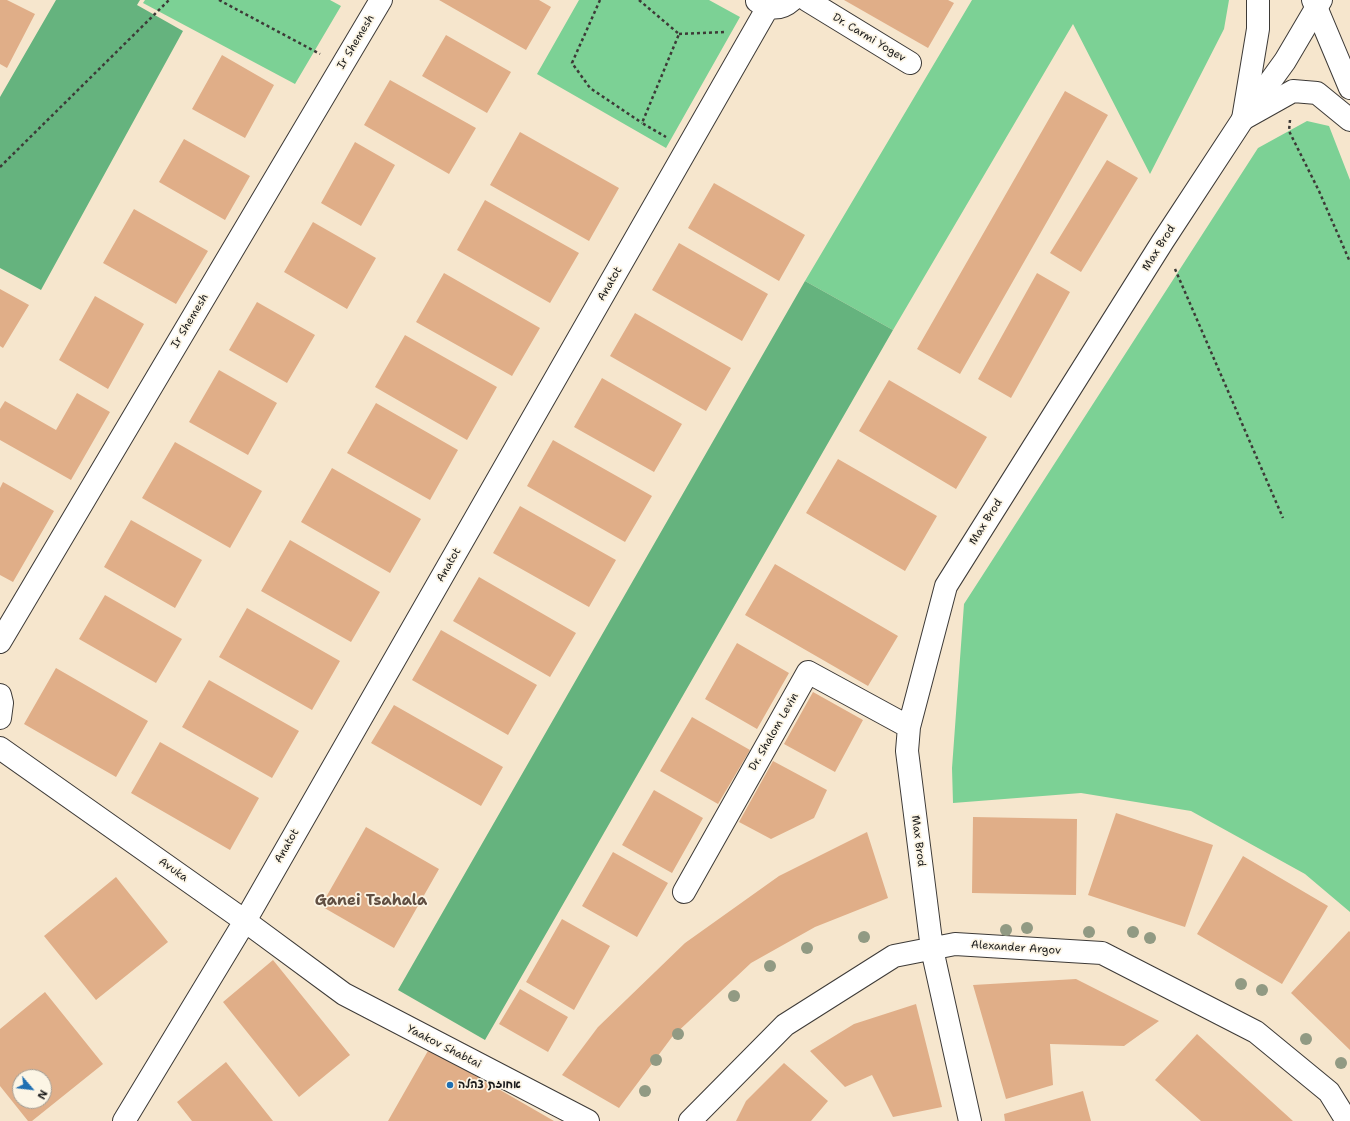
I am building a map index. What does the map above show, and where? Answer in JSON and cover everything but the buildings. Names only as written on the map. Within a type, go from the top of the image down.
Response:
[{"type":"street","name":"Ir Shemesh","points":[[0,642],[381,0]]},
{"type":"street","points":[[762,4],[778,8],[792,0]]},
{"type":"street","name":"Dr. Carmi Yogev","points":[[807,0],[910,63]]},
{"type":"street","points":[[1243,119],[1258,29],[1258,0]]},
{"type":"street","points":[[1317,3],[1350,88]]},
{"type":"street","name":"Max Brod","points":[[970,1121],[932,949],[907,751],[909,727],[946,586],[1163,241],[1243,119],[1285,61],[1317,3]]},
{"type":"street","name":"Anatot","points":[[124,1121],[245,921],[755,31],[762,4]]},
{"type":"street","points":[[1243,119],[1293,91],[1318,92],[1350,120]]},
{"type":"street","name":"Dr. Shalom Levin","points":[[684,892],[808,672],[909,727]]},
{"type":"street","points":[[0,695],[2,703],[0,718]]},
{"type":"street","name":"Avuka","points":[[0,748],[245,921],[344,994]]},
{"type":"street","name":"Alexander Argov","points":[[690,1121],[785,1025],[894,956],[955,944],[1102,953],[1256,1032],[1329,1092],[1347,1121]]},
{"type":"street","name":"Yaakov Shabtai","points":[[344,994],[588,1121]]},
{"type":"path","points":[[0,167],[169,0]]},
{"type":"path","points":[[220,0],[341,66]]},
{"type":"path","points":[[600,0],[572,63],[590,88],[642,123],[687,150]]},
{"type":"path","points":[[639,0],[679,34],[755,31]]},
{"type":"path","points":[[642,123],[679,34]]},
{"type":"path","points":[[1293,91],[1289,131],[1319,192],[1350,262]]},
{"type":"path","points":[[1185,293],[1283,518]]},
{"type":"green space","points":[[56,0],[140,0],[137,5],[183,31],[41,290],[0,268],[0,97]]},
{"type":"green space","points":[[145,0],[330,0],[341,6],[295,84],[143,3]]},
{"type":"green space","points":[[579,0],[709,0],[740,17],[666,148],[537,74]]},
{"type":"green space","points":[[972,0],[1229,0],[1224,29],[1150,174],[1073,24],[893,330],[805,281]]},
{"type":"green space","points":[[1307,121],[1329,126],[1350,180],[1350,912],[1305,874],[1191,811],[1081,793],[953,803],[952,768],[964,604],[1258,148]]},
{"type":"green space","points":[[805,281],[893,330],[485,1040],[398,990]]},
{"type":"place","name":"אחוזת צהלה","points":[[450,1085]]},
{"type":"district","name":"Ganei Tsahala","points":[[371,901]]}]
